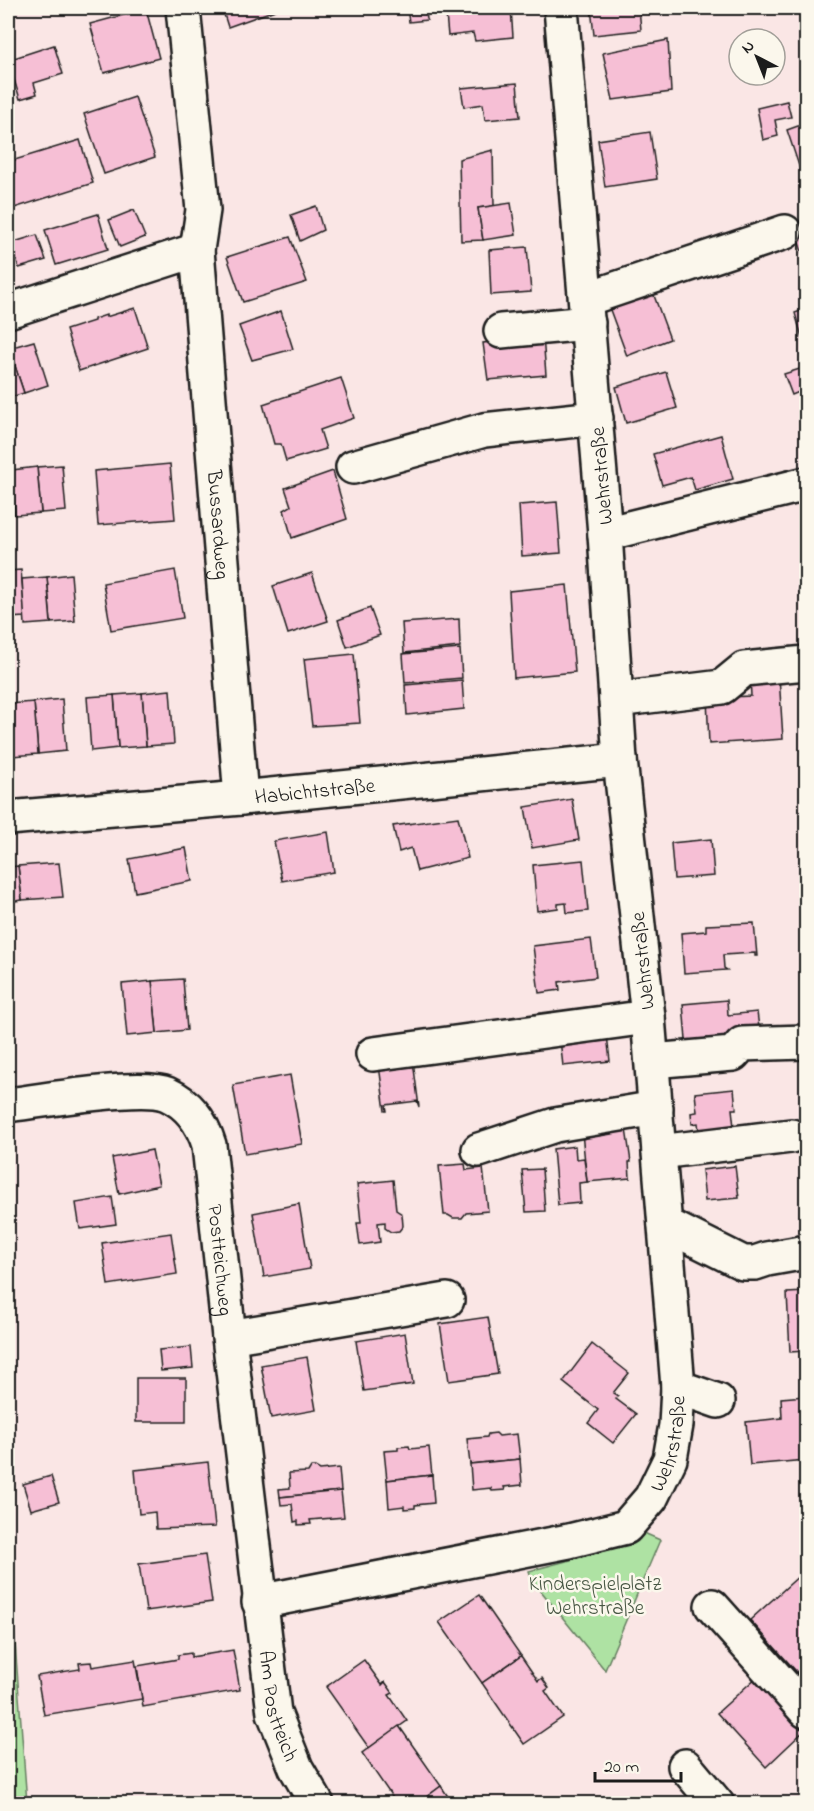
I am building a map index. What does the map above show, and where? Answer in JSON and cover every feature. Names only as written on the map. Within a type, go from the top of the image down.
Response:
[{"type":"street","name":"Bussardweg","points":[[183,8],[203,210],[197,250],[241,798]]},
{"type":"street","name":"Wehrstraße","points":[[260,1602],[569,1541],[626,1527],[651,1498],[670,1459],[676,1425],[678,1387],[652,1060],[620,759],[596,418],[561,8]]},
{"type":"street","points":[[501,332],[587,311],[784,232]]},
{"type":"street","points":[[8,311],[197,250]]},
{"type":"street","points":[[353,467],[484,430],[596,418]]},
{"type":"street","points":[[605,534],[807,484]]},
{"type":"street","points":[[616,700],[722,687],[744,669],[807,663]]},
{"type":"street","name":"Habichtstraße","points":[[8,818],[241,798],[620,759]]},
{"type":"street","points":[[373,1054],[648,1017]]},
{"type":"street","points":[[652,1060],[733,1054],[741,1044],[807,1042]]},
{"type":"street","name":"Postteichweg","points":[[8,1105],[134,1090],[165,1093],[188,1107],[204,1130],[209,1145],[260,1602]]},
{"type":"street","points":[[479,1149],[555,1125],[656,1108]]},
{"type":"street","points":[[659,1152],[790,1136]]},
{"type":"street","points":[[665,1224],[743,1263],[756,1263],[807,1252]]},
{"type":"street","points":[[229,1337],[447,1300]]},
{"type":"street","points":[[678,1387],[718,1401]]},
{"type":"street","name":"Am Postteich","points":[[260,1602],[274,1713],[296,1768],[317,1803]]},
{"type":"street","points":[[712,1606],[804,1704]]},
{"type":"street","points":[[685,1766],[717,1803]]},
{"type":"green space","name":"Kinderspielplatz Wehrstraße","points":[[644,1533],[660,1540],[605,1670],[533,1581],[529,1571],[630,1544]]},
{"type":"green space","points":[[8,1549],[27,1803],[8,1803]]},
{"type":"building","points":[[222,8],[277,8],[278,9],[228,27]]},
{"type":"building","points":[[407,8],[437,8],[426,10],[427,20],[409,22]]},
{"type":"building","points":[[472,8],[511,8],[513,37],[475,41],[473,33],[448,36],[446,14]]},
{"type":"building","points":[[591,8],[639,8],[641,30],[594,35]]},
{"type":"building","points":[[146,9],[159,58],[104,73],[90,24]]},
{"type":"building","points":[[668,40],[671,92],[613,100],[603,53]]},
{"type":"building","points":[[54,45],[63,74],[34,83],[37,94],[20,99],[8,60]]},
{"type":"building","points":[[517,83],[520,117],[485,120],[483,104],[464,107],[461,88]]},
{"type":"building","points":[[135,97],[155,157],[104,174],[84,114]]},
{"type":"building","points":[[787,101],[791,117],[775,120],[778,136],[763,140],[757,108]]},
{"type":"building","points":[[806,123],[806,171],[801,172],[787,130]]},
{"type":"building","points":[[650,132],[657,179],[605,187],[598,140]]},
{"type":"building","points":[[80,140],[93,183],[8,210],[8,162]]},
{"type":"building","points":[[493,150],[494,206],[478,208],[483,240],[461,241],[459,159]]},
{"type":"building","points":[[511,203],[516,235],[483,240],[478,208]]},
{"type":"building","points":[[316,206],[323,230],[300,241],[291,215]]},
{"type":"building","points":[[134,210],[145,237],[120,247],[109,220]]},
{"type":"building","points":[[98,214],[108,249],[56,265],[45,230]]},
{"type":"building","points":[[806,227],[806,254],[803,255],[795,231]]},
{"type":"building","points":[[37,235],[46,260],[19,268],[11,243]]},
{"type":"building","points":[[290,237],[307,282],[243,302],[227,257]]},
{"type":"building","points":[[527,247],[531,292],[491,295],[489,250]]},
{"type":"building","points":[[8,256],[13,271],[8,273]]},
{"type":"building","points":[[649,282],[670,339],[627,356],[606,299]]},
{"type":"building","points":[[135,308],[148,348],[79,371],[66,330],[106,315],[106,317]]},
{"type":"building","points":[[806,309],[806,336],[802,337],[795,313]]},
{"type":"building","points":[[281,311],[293,349],[252,360],[239,326]]},
{"type":"building","points":[[543,336],[546,375],[488,380],[483,343]]},
{"type":"building","points":[[34,341],[48,385],[24,393],[9,348]]},
{"type":"building","points":[[8,349],[24,393],[8,398]]},
{"type":"building","points":[[806,367],[806,389],[792,395],[784,374]]},
{"type":"building","points":[[666,372],[677,408],[626,423],[616,387]]},
{"type":"building","points":[[341,378],[354,418],[320,430],[326,449],[286,461],[281,444],[274,444],[263,404]]},
{"type":"building","points":[[721,435],[733,479],[695,490],[691,477],[662,485],[653,454]]},
{"type":"building","points":[[8,461],[11,461],[15,507],[8,508]]},
{"type":"building","points":[[170,464],[175,519],[98,525],[94,471]]},
{"type":"building","points":[[62,465],[66,511],[41,513],[37,467]]},
{"type":"building","points":[[37,467],[41,513],[15,515],[12,470]]},
{"type":"building","points":[[333,471],[347,519],[292,538],[284,510],[291,506],[285,488]]},
{"type":"building","points":[[557,502],[561,553],[522,556],[519,505]]},
{"type":"building","points":[[21,570],[25,617],[8,618],[8,571]]},
{"type":"building","points":[[175,570],[183,618],[111,630],[103,583]]},
{"type":"building","points":[[312,573],[328,621],[288,634],[273,586]]},
{"type":"building","points":[[71,574],[75,621],[51,623],[47,577]]},
{"type":"building","points":[[47,577],[51,623],[25,625],[22,579]]},
{"type":"building","points":[[567,585],[575,672],[514,678],[509,591]]},
{"type":"building","points":[[806,587],[806,615],[799,589]]},
{"type":"building","points":[[370,608],[380,635],[347,647],[338,620]]},
{"type":"building","points":[[459,619],[460,647],[404,653],[402,623]]},
{"type":"building","points":[[460,649],[462,678],[405,683],[403,654]]},
{"type":"building","points":[[354,654],[360,723],[312,726],[304,659]]},
{"type":"building","points":[[779,676],[783,739],[709,744],[707,698],[751,696],[750,678]]},
{"type":"building","points":[[462,680],[464,709],[407,715],[405,685]]},
{"type":"building","points":[[170,690],[174,744],[146,746],[142,693]]},
{"type":"building","points":[[142,693],[146,746],[118,748],[114,695]]},
{"type":"building","points":[[114,695],[118,748],[91,751],[87,697]]},
{"type":"building","points":[[62,699],[66,751],[38,754],[34,702]]},
{"type":"building","points":[[34,702],[38,754],[11,756],[8,704]]},
{"type":"building","points":[[572,799],[579,840],[532,848],[525,807]]},
{"type":"building","points":[[458,817],[468,858],[417,871],[411,848],[399,852],[393,826]]},
{"type":"building","points":[[328,832],[334,872],[282,881],[274,841]]},
{"type":"building","points":[[711,839],[714,876],[674,879],[671,843]]},
{"type":"building","points":[[186,848],[192,881],[135,892],[129,859]]},
{"type":"building","points":[[583,860],[588,911],[567,913],[566,903],[558,904],[558,908],[537,911],[533,865]]},
{"type":"building","points":[[59,863],[63,897],[22,900],[18,866]]},
{"type":"building","points":[[18,866],[22,900],[8,902],[8,867]]},
{"type":"building","points":[[754,923],[757,956],[755,953],[723,955],[724,968],[727,970],[684,973],[681,933],[706,931],[706,925]]},
{"type":"building","points":[[591,939],[596,977],[559,982],[560,990],[539,993],[533,946]]},
{"type":"building","points":[[183,979],[187,1030],[157,1033],[152,981]]},
{"type":"building","points":[[152,981],[157,1033],[127,1036],[122,984]]},
{"type":"building","points":[[727,1000],[728,1015],[757,1012],[760,1036],[687,1052],[683,1004]]},
{"type":"building","points":[[606,1026],[610,1061],[563,1066],[559,1031]]},
{"type":"building","points":[[413,1061],[419,1107],[417,1101],[386,1105],[387,1111],[385,1111],[379,1065]]},
{"type":"building","points":[[290,1075],[302,1144],[245,1154],[233,1085]]},
{"type":"building","points":[[734,1089],[736,1109],[732,1109],[735,1136],[700,1139],[698,1123],[692,1124],[691,1113],[697,1112],[695,1093]]},
{"type":"building","points":[[626,1129],[631,1162],[629,1162],[630,1178],[587,1182],[582,1133]]},
{"type":"building","points":[[575,1146],[576,1159],[584,1158],[587,1182],[579,1183],[580,1203],[558,1205],[553,1149]]},
{"type":"building","points":[[152,1150],[159,1185],[119,1194],[112,1158]]},
{"type":"building","points":[[465,1164],[466,1170],[483,1168],[488,1211],[466,1213],[462,1218],[453,1218],[444,1215],[439,1166]]},
{"type":"building","points":[[735,1166],[739,1198],[705,1201],[702,1170]]},
{"type":"building","points":[[542,1169],[545,1211],[526,1212],[522,1170]]},
{"type":"building","points":[[393,1180],[396,1210],[402,1214],[403,1226],[399,1231],[391,1232],[385,1228],[385,1222],[378,1223],[380,1242],[360,1245],[357,1223],[361,1223],[357,1184]]},
{"type":"building","points":[[112,1197],[116,1224],[80,1229],[76,1203]]},
{"type":"building","points":[[299,1204],[310,1269],[264,1277],[253,1213]]},
{"type":"building","points":[[171,1233],[177,1274],[108,1285],[102,1243]]},
{"type":"building","points":[[806,1292],[806,1351],[790,1352],[787,1293]]},
{"type":"building","points":[[488,1317],[498,1374],[449,1381],[440,1324]]},
{"type":"building","points":[[405,1333],[413,1384],[364,1391],[356,1341]]},
{"type":"building","points":[[592,1344],[629,1373],[613,1393],[618,1396],[616,1399],[636,1414],[613,1443],[588,1423],[598,1410],[563,1382]]},
{"type":"building","points":[[191,1347],[193,1368],[161,1371],[159,1350]]},
{"type":"building","points":[[307,1357],[316,1410],[271,1418],[261,1365]]},
{"type":"building","points":[[136,1378],[186,1378],[186,1422],[136,1422]]},
{"type":"building","points":[[805,1396],[806,1460],[750,1465],[746,1422],[782,1418],[781,1398]]},
{"type":"building","points":[[496,1433],[499,1436],[517,1434],[520,1459],[470,1464],[467,1439],[487,1437],[488,1434]]},
{"type":"building","points":[[409,1446],[410,1449],[429,1447],[432,1475],[387,1480],[384,1451]]},
{"type":"building","points":[[520,1459],[522,1485],[504,1487],[505,1490],[492,1491],[491,1488],[472,1490],[470,1464]]},
{"type":"building","points":[[208,1462],[215,1527],[156,1529],[155,1512],[139,1514],[135,1470]]},
{"type":"building","points":[[311,1467],[320,1470],[339,1468],[341,1491],[280,1497],[279,1489],[290,1488],[289,1473],[308,1472]]},
{"type":"building","points":[[432,1475],[434,1503],[415,1505],[415,1508],[404,1509],[404,1506],[389,1508],[387,1480]]},
{"type":"building","points":[[51,1476],[59,1502],[31,1510],[23,1484]]},
{"type":"building","points":[[341,1491],[344,1517],[310,1520],[311,1524],[298,1525],[298,1521],[294,1522],[292,1504],[281,1505],[280,1497]]},
{"type":"building","points":[[205,1555],[212,1602],[146,1611],[139,1564]]},
{"type":"building","points":[[801,1574],[806,1580],[805,1681],[750,1620]]},
{"type":"building","points":[[479,1595],[521,1656],[482,1683],[439,1622]]},
{"type":"building","points":[[233,1650],[240,1690],[143,1707],[137,1666],[178,1659],[178,1655],[191,1653],[191,1657]]},
{"type":"building","points":[[521,1656],[538,1681],[542,1678],[549,1688],[545,1691],[563,1717],[524,1744],[482,1683]]},
{"type":"building","points":[[135,1660],[142,1699],[44,1715],[37,1676],[80,1669],[79,1663],[91,1662],[92,1667]]},
{"type":"building","points":[[364,1660],[382,1685],[385,1682],[393,1693],[389,1695],[407,1721],[369,1748],[326,1687]]},
{"type":"building","points":[[758,1676],[806,1729],[766,1767],[717,1713]]},
{"type":"building","points":[[399,1726],[441,1786],[417,1804],[397,1804],[362,1753]]},
{"type":"building","points":[[441,1786],[453,1804],[417,1804]]}]
